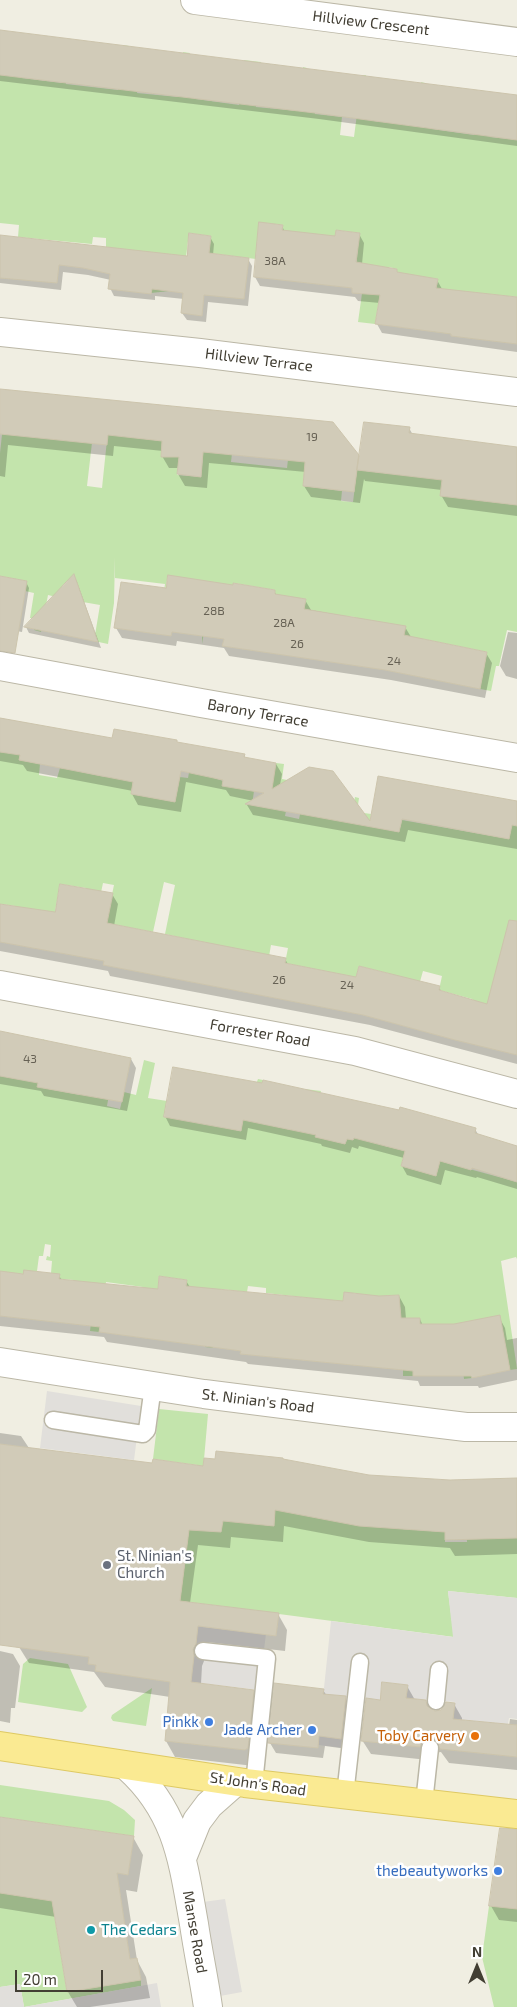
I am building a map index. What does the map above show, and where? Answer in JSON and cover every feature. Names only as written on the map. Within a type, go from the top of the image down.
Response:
[{"type":"main road","name":"St John's Road","points":[[0,1746],[128,1767],[244,1783],[517,1814]]},
{"type":"street","name":"Hillview Crescent","points":[[195,0],[517,42]]},
{"type":"street","name":"Hillview Terrace","points":[[0,332],[200,353],[517,392]]},
{"type":"street","name":"Barony Terrace","points":[[0,666],[517,758]]},
{"type":"street","name":"Forrester Road","points":[[0,985],[355,1050],[517,1094]]},
{"type":"street","name":"St. Ninian's Road","points":[[0,1362],[204,1394],[466,1427],[517,1428]]},
{"type":"street","name":"Manse Road","points":[[128,1767],[143,1780],[158,1799],[168,1819],[182,1858],[208,2007]]},
{"type":"street","points":[[182,1858],[198,1821],[209,1805],[244,1783]]},
{"type":"lane","points":[[53,1420],[142,1434],[147,1430],[153,1386]]},
{"type":"lane","points":[[203,1651],[267,1658],[244,1783]]},
{"type":"lane","points":[[345,1795],[360,1662]]},
{"type":"lane","points":[[436,1701],[439,1670]]},
{"type":"lane","points":[[424,1803],[430,1748]]},
{"type":"green space","points":[[7,31],[24,55],[22,78],[62,83],[67,39],[71,39],[66,84],[118,90],[123,45],[129,46],[124,86],[138,88],[137,93],[178,97],[183,52],[190,53],[187,77],[198,78],[196,99],[239,105],[244,60],[261,62],[256,107],[298,111],[303,67],[307,68],[304,90],[317,92],[315,114],[342,117],[340,135],[354,137],[362,75],[366,75],[363,102],[375,103],[374,121],[416,126],[421,82],[425,83],[422,106],[435,108],[432,129],[474,135],[480,90],[484,91],[493,115],[490,137],[517,140],[517,297],[477,293],[455,301],[451,334],[430,331],[438,279],[396,274],[397,269],[389,267],[381,288],[375,324],[358,322],[365,272],[356,271],[359,233],[336,230],[334,249],[282,237],[283,225],[260,223],[256,259],[209,253],[211,236],[189,233],[184,273],[170,291],[151,293],[153,274],[106,248],[106,238],[93,237],[92,244],[18,237],[19,225],[0,223],[0,75]]},
{"type":"green space","points":[[111,401],[123,431],[129,437],[162,441],[161,456],[179,457],[177,475],[201,477],[204,445],[237,413],[231,462],[287,468],[290,442],[308,436],[303,486],[342,491],[341,501],[353,502],[357,470],[429,478],[434,437],[466,499],[516,505],[517,500],[517,632],[507,630],[499,666],[496,666],[491,691],[480,689],[487,652],[423,639],[420,655],[355,617],[344,616],[302,620],[306,599],[274,598],[275,590],[234,583],[232,590],[212,587],[202,644],[202,636],[168,575],[160,618],[165,584],[115,578],[115,557],[114,603],[108,644],[94,641],[100,605],[77,601],[79,588],[77,583],[67,581],[63,585],[60,598],[48,595],[41,632],[34,630],[35,618],[30,618],[34,593],[25,591],[26,581],[0,576],[0,453],[3,425],[93,434],[87,486],[102,488]]},
{"type":"green space","points":[[21,722],[26,723],[19,760],[40,764],[39,775],[57,778],[60,768],[74,770],[88,734],[81,772],[105,777],[135,769],[131,794],[175,802],[180,777],[188,778],[194,745],[214,778],[254,791],[252,805],[268,808],[276,763],[284,764],[282,779],[292,781],[285,816],[299,819],[302,805],[350,823],[355,797],[359,798],[357,812],[371,814],[369,826],[399,832],[402,820],[509,839],[517,801],[517,992],[486,1012],[472,999],[439,990],[442,976],[423,971],[419,985],[387,973],[359,966],[356,978],[285,963],[288,948],[271,945],[267,968],[206,943],[165,934],[175,885],[164,882],[153,932],[106,923],[114,885],[103,883],[94,925],[86,888],[60,884],[54,917],[14,917],[15,906],[0,904],[0,752],[15,754]]},
{"type":"green space","points":[[43,1039],[46,1041],[38,1087],[80,1095],[90,1050],[102,1052],[94,1086],[110,1089],[107,1106],[120,1109],[124,1092],[136,1095],[144,1060],[155,1063],[148,1098],[167,1101],[164,1117],[177,1119],[191,1106],[197,1071],[207,1073],[201,1107],[218,1111],[216,1126],[241,1131],[244,1116],[258,1079],[263,1080],[255,1117],[261,1119],[260,1123],[291,1130],[292,1125],[297,1126],[305,1089],[321,1091],[312,1130],[317,1131],[316,1137],[345,1144],[347,1139],[353,1140],[363,1102],[371,1105],[385,1146],[405,1151],[401,1166],[436,1176],[440,1161],[517,1182],[517,1259],[516,1257],[501,1261],[517,1369],[510,1370],[501,1324],[472,1378],[464,1379],[460,1348],[420,1327],[420,1318],[412,1318],[413,1376],[403,1376],[403,1319],[401,1319],[399,1295],[387,1296],[388,1331],[355,1293],[344,1293],[341,1319],[310,1298],[266,1293],[266,1288],[248,1286],[247,1292],[221,1289],[213,1348],[205,1347],[212,1297],[185,1294],[187,1280],[159,1276],[157,1300],[143,1287],[106,1282],[99,1332],[90,1331],[91,1323],[72,1298],[74,1280],[59,1279],[51,1273],[52,1261],[46,1260],[47,1256],[50,1257],[51,1245],[45,1244],[43,1256],[39,1256],[37,1271],[23,1274],[0,1272],[0,1076],[34,1082]]},
{"type":"green space","points":[[159,1409],[208,1414],[202,1482],[209,1531],[221,1532],[224,1510],[265,1508],[264,1525],[274,1526],[275,1509],[403,1529],[445,1532],[445,1542],[467,1542],[466,1521],[517,1538],[517,1598],[448,1591],[454,1637],[180,1601],[197,1465],[153,1459]]},
{"type":"green space","points":[[30,1658],[68,1664],[87,1707],[82,1712],[18,1702],[23,1664]]},
{"type":"green space","points":[[152,1688],[146,1726],[113,1721],[112,1715]]},
{"type":"green space","points":[[0,1785],[109,1801],[124,1810],[135,1820],[134,1836],[0,1817]]},
{"type":"green space","points":[[0,1893],[52,1901],[67,1992],[141,1980],[141,1986],[24,2007],[20,1984],[0,1987]]},
{"type":"green space","points":[[489,1906],[517,1909],[517,2007],[494,2007],[482,1957]]},
{"type":"shaded area","points":[[47,1391],[141,1406],[134,1460],[40,1448]]},
{"type":"shaded area","points":[[448,1591],[517,1598],[517,1719],[509,1718],[508,1724],[453,1719],[455,1702],[417,1699],[416,1707],[405,1706],[408,1685],[382,1682],[380,1700],[350,1697],[344,1748],[318,1745],[331,1621],[453,1637]]},
{"type":"shaded area","points":[[194,1626],[266,1634],[259,1690],[191,1682]]},
{"type":"shaded area","points":[[225,1899],[242,1992],[220,1996],[203,1902]]},
{"type":"shaded area","points":[[157,1983],[161,2007],[24,2007]]},
{"type":"shaded area","points":[[20,1984],[24,2007],[0,2007],[0,1987]]},
{"type":"building","points":[[0,30],[517,95],[517,140],[315,113],[0,75]]},
{"type":"building","points":[[259,222],[283,225],[282,230],[335,236],[336,230],[360,233],[356,262],[438,279],[436,288],[517,297],[517,344],[375,324],[380,295],[352,293],[352,288],[254,277]]},
{"type":"building","points":[[189,233],[211,236],[209,253],[249,258],[244,299],[204,295],[202,316],[181,313],[183,293],[152,289],[151,294],[108,289],[110,274],[83,268],[59,265],[57,283],[0,278],[0,235],[187,256]]},
{"type":"building","points":[[0,389],[333,422],[359,455],[354,492],[303,486],[305,462],[203,452],[201,477],[177,474],[179,457],[161,457],[162,441],[108,435],[107,445],[0,434]]},
{"type":"building","points":[[364,422],[410,427],[409,433],[517,447],[517,505],[440,496],[442,480],[357,470]]},
{"type":"building","points":[[74,574],[98,642],[24,627]]},
{"type":"building","points":[[168,575],[275,590],[275,594],[306,599],[304,609],[406,626],[404,635],[487,652],[480,689],[385,670],[222,646],[224,639],[172,632],[171,636],[114,628],[121,582],[166,588]]},
{"type":"building","points":[[0,576],[27,581],[15,653],[0,651]]},
{"type":"building","points":[[0,718],[112,738],[114,729],[245,754],[244,757],[276,763],[272,789],[309,767],[333,771],[370,821],[378,776],[517,801],[517,826],[512,825],[509,839],[402,819],[399,832],[245,804],[264,793],[222,786],[223,780],[181,771],[175,802],[131,794],[133,782],[19,760],[20,755],[0,752]]},
{"type":"building","points":[[60,884],[113,893],[107,923],[286,958],[285,963],[356,977],[359,966],[440,986],[439,990],[487,1004],[509,920],[517,921],[517,1055],[363,1015],[103,965],[104,961],[0,942],[0,904],[55,912]]},
{"type":"building","points":[[0,1031],[131,1058],[122,1102],[37,1087],[38,1083],[0,1076]]},
{"type":"building","points":[[173,1067],[262,1083],[263,1080],[399,1110],[400,1107],[476,1128],[475,1133],[517,1146],[517,1182],[472,1168],[471,1170],[440,1161],[436,1176],[401,1166],[405,1151],[354,1138],[353,1140],[347,1139],[345,1144],[315,1137],[316,1135],[243,1120],[241,1131],[164,1117]]},
{"type":"building","points":[[24,1270],[60,1274],[59,1279],[158,1289],[159,1276],[187,1280],[186,1286],[343,1301],[344,1292],[379,1296],[399,1295],[401,1318],[420,1318],[420,1324],[454,1324],[500,1315],[510,1370],[472,1378],[471,1376],[413,1376],[413,1371],[240,1354],[241,1351],[99,1332],[100,1327],[0,1316],[0,1271],[23,1274]]},
{"type":"building","points":[[0,1444],[152,1463],[153,1459],[203,1466],[204,1458],[215,1459],[216,1451],[283,1458],[369,1475],[450,1480],[517,1478],[517,1538],[445,1540],[445,1532],[359,1526],[275,1510],[274,1526],[223,1521],[221,1532],[189,1530],[180,1601],[279,1613],[276,1636],[198,1626],[196,1644],[193,1649],[191,1682],[254,1690],[248,1748],[245,1750],[165,1741],[170,1682],[95,1671],[96,1665],[88,1664],[89,1657],[0,1645]]},
{"type":"building","points":[[382,1682],[408,1685],[406,1698],[426,1700],[427,1706],[435,1711],[441,1710],[446,1702],[455,1703],[453,1719],[517,1725],[517,1757],[440,1749],[436,1740],[431,1738],[422,1742],[420,1747],[361,1741],[366,1698],[380,1700]]},
{"type":"building","points":[[274,1683],[324,1689],[323,1694],[346,1696],[341,1739],[319,1736],[318,1748],[268,1743]]},
{"type":"building","name":"The Cedars","points":[[0,1817],[134,1836],[128,1875],[117,1873],[130,1959],[137,1958],[141,1980],[67,1992],[52,1901],[0,1893]]},
{"type":"building","points":[[500,1828],[517,1829],[517,1909],[489,1906]]},
{"type":"place","name":"St. Ninian's Church","points":[[107,1565]]},
{"type":"place","name":"Pinkk","points":[[209,1722]]},
{"type":"place","name":"Jade Archer","points":[[312,1730]]},
{"type":"place","name":"Toby Carvery","points":[[475,1736]]},
{"type":"place","name":"thebeautyworks","points":[[498,1871]]},
{"type":"place","name":"The Cedars","points":[[91,1930]]}]
